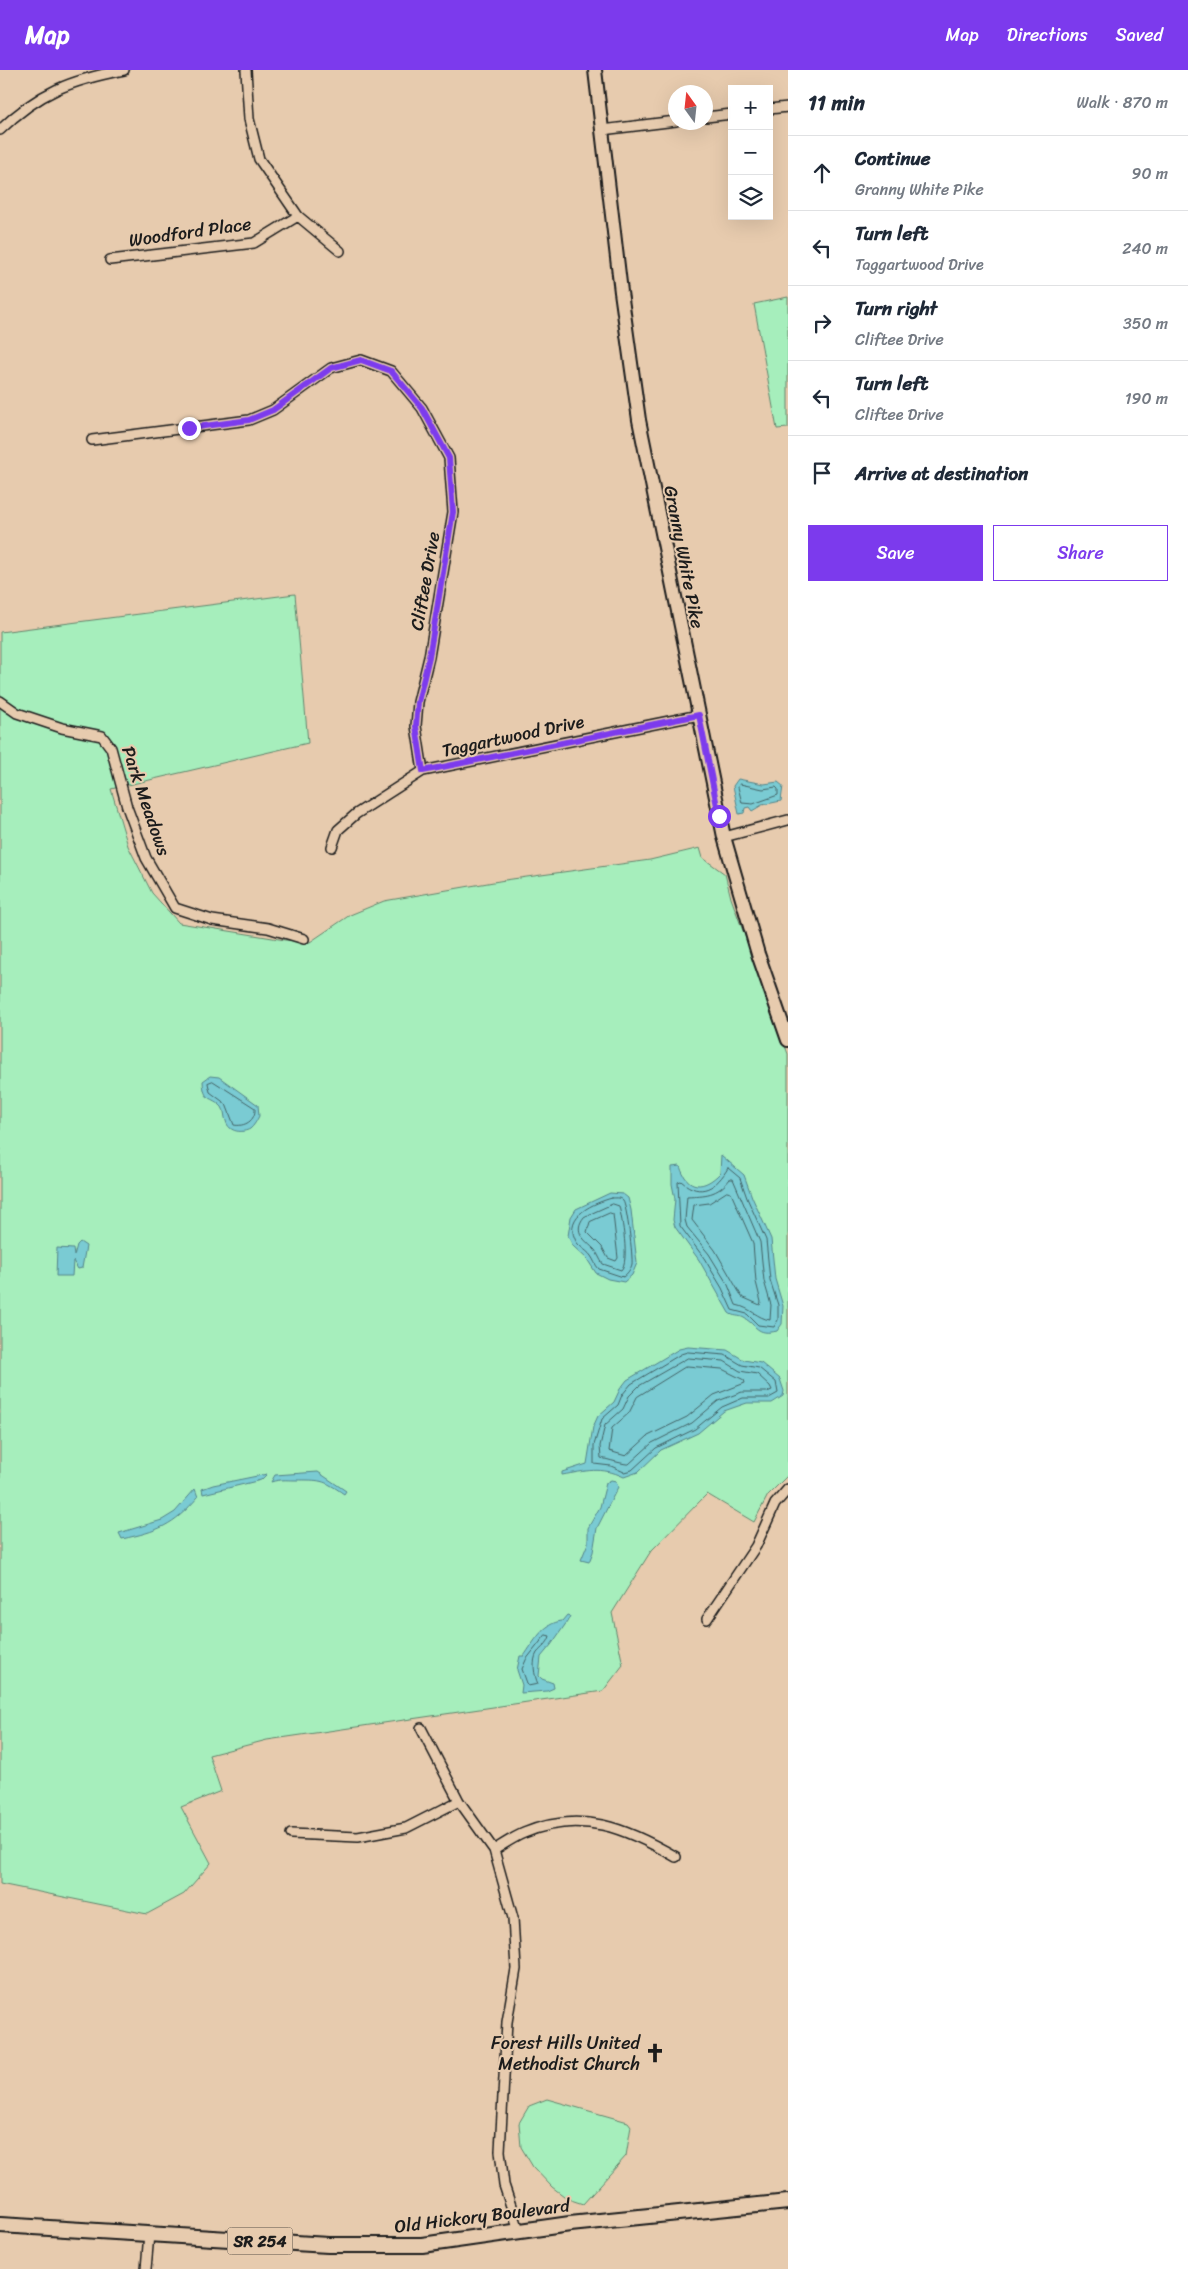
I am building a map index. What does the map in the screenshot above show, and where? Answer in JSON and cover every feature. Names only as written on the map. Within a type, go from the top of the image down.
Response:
[{"type":"main road","name":"Granny White Pike","points":[[595,70],[621,292],[638,411],[724,837],[758,954],[788,1040]]},
{"type":"main road","name":"Old Hickory Boulevard","points":[[0,2225],[319,2245],[380,2247],[422,2245],[659,2214],[788,2202]]},
{"type":"street","points":[[0,130],[14,116],[54,89],[88,77],[124,70]]},
{"type":"street","points":[[246,70],[249,119],[259,159],[298,216],[340,251]]},
{"type":"street","points":[[773,109],[788,107]]},
{"type":"street","points":[[713,116],[728,114]]},
{"type":"street","points":[[602,130],[668,122]]},
{"type":"street","name":"Woodford Place","points":[[110,260],[254,243],[298,216]]},
{"type":"street","name":"Cliftee Drive","points":[[92,440],[249,420],[273,410],[331,368],[361,360],[391,371],[422,408],[449,458],[453,512],[429,657],[418,702],[416,726],[423,771]]},
{"type":"street","name":"Park Meadows","points":[[0,701],[17,713],[62,728],[102,736],[111,748],[127,807],[146,858],[175,908],[212,920],[268,928],[304,939]]},
{"type":"street","name":"Taggartwood Drive","points":[[332,847],[338,830],[356,814],[423,771],[699,715]]},
{"type":"street","points":[[724,837],[788,820]]},
{"type":"street","points":[[707,1620],[756,1546],[775,1504],[788,1489]]},
{"type":"street","points":[[421,1728],[459,1801],[494,1850],[513,1918],[516,1969],[507,2022],[500,2151],[504,2185],[520,2233]]},
{"type":"street","points":[[291,1834],[358,1837],[406,1828],[459,1801]]},
{"type":"street","points":[[494,1850],[524,1833],[563,1822],[608,1825],[643,1838],[676,1857]]},
{"type":"street","points":[[146,2269],[149,2234]]},
{"type":"green space","points":[[788,297],[788,428],[777,429],[754,304]]},
{"type":"green space","points":[[295,594],[308,743],[111,789],[128,846],[152,893],[179,923],[285,940],[310,942],[350,915],[384,901],[505,880],[650,860],[700,848],[703,858],[725,874],[731,898],[788,1054],[788,1475],[768,1495],[754,1522],[707,1494],[651,1551],[612,1613],[623,1665],[603,1691],[267,1740],[209,1755],[221,1791],[181,1807],[211,1863],[184,1894],[147,1914],[0,1884],[0,632]]},
{"type":"green space","points":[[547,2099],[628,2122],[631,2126],[626,2156],[583,2204],[568,2199],[552,2187],[533,2167],[521,2147],[519,2123],[529,2106]]},
{"type":"water","points":[[738,779],[764,784],[778,782],[783,786],[781,801],[762,805],[752,811],[749,807],[745,808],[744,813],[739,814],[733,786]]},
{"type":"water","points":[[210,1076],[219,1077],[258,1105],[259,1116],[250,1129],[236,1131],[230,1128],[222,1107],[205,1093],[203,1081]]},
{"type":"water","points":[[721,1155],[744,1175],[771,1239],[775,1279],[783,1306],[782,1324],[777,1331],[761,1331],[744,1318],[729,1313],[699,1260],[675,1227],[673,1220],[675,1199],[672,1184],[672,1167],[680,1166],[687,1180],[697,1185],[702,1185],[714,1179],[720,1173]]},
{"type":"water","points":[[610,1193],[623,1194],[628,1198],[631,1210],[637,1263],[632,1275],[624,1282],[608,1279],[596,1273],[587,1259],[573,1246],[568,1236],[571,1217],[576,1209]]},
{"type":"water","points":[[80,1242],[86,1246],[82,1268],[78,1269],[73,1261],[72,1276],[56,1276],[57,1248],[73,1249],[74,1256],[77,1245]]},
{"type":"water","points":[[688,1347],[727,1350],[744,1360],[761,1363],[780,1379],[784,1391],[783,1396],[772,1403],[747,1403],[724,1411],[698,1433],[661,1450],[638,1472],[624,1477],[601,1470],[562,1475],[562,1472],[587,1464],[593,1427],[598,1416],[614,1402],[627,1380],[679,1349]]},
{"type":"water","points":[[318,1472],[346,1491],[344,1494],[331,1485],[316,1480],[277,1480],[271,1482],[275,1475]]},
{"type":"water","points":[[267,1474],[261,1480],[203,1494],[202,1489],[213,1485]]},
{"type":"water","points":[[611,1480],[616,1481],[618,1487],[597,1528],[593,1552],[589,1562],[581,1560],[588,1543],[588,1528],[600,1507],[606,1483]]},
{"type":"water","points":[[195,1489],[198,1497],[181,1515],[155,1530],[122,1539],[119,1533],[162,1520],[175,1512]]},
{"type":"water","points":[[567,1615],[570,1616],[567,1622],[541,1657],[539,1676],[553,1683],[554,1688],[547,1691],[521,1693],[522,1685],[517,1670],[520,1656],[524,1656],[544,1629],[549,1625],[562,1621]]},
{"type":"place","name":"Forest Hills United Methodist Church","points":[[655,2053]]},
{"type":"route","points":[[189,428],[249,420],[273,410],[331,368],[361,360],[391,371],[422,408],[449,458],[453,512],[429,657],[418,702],[416,726],[423,771],[699,715],[719,816]]}]
